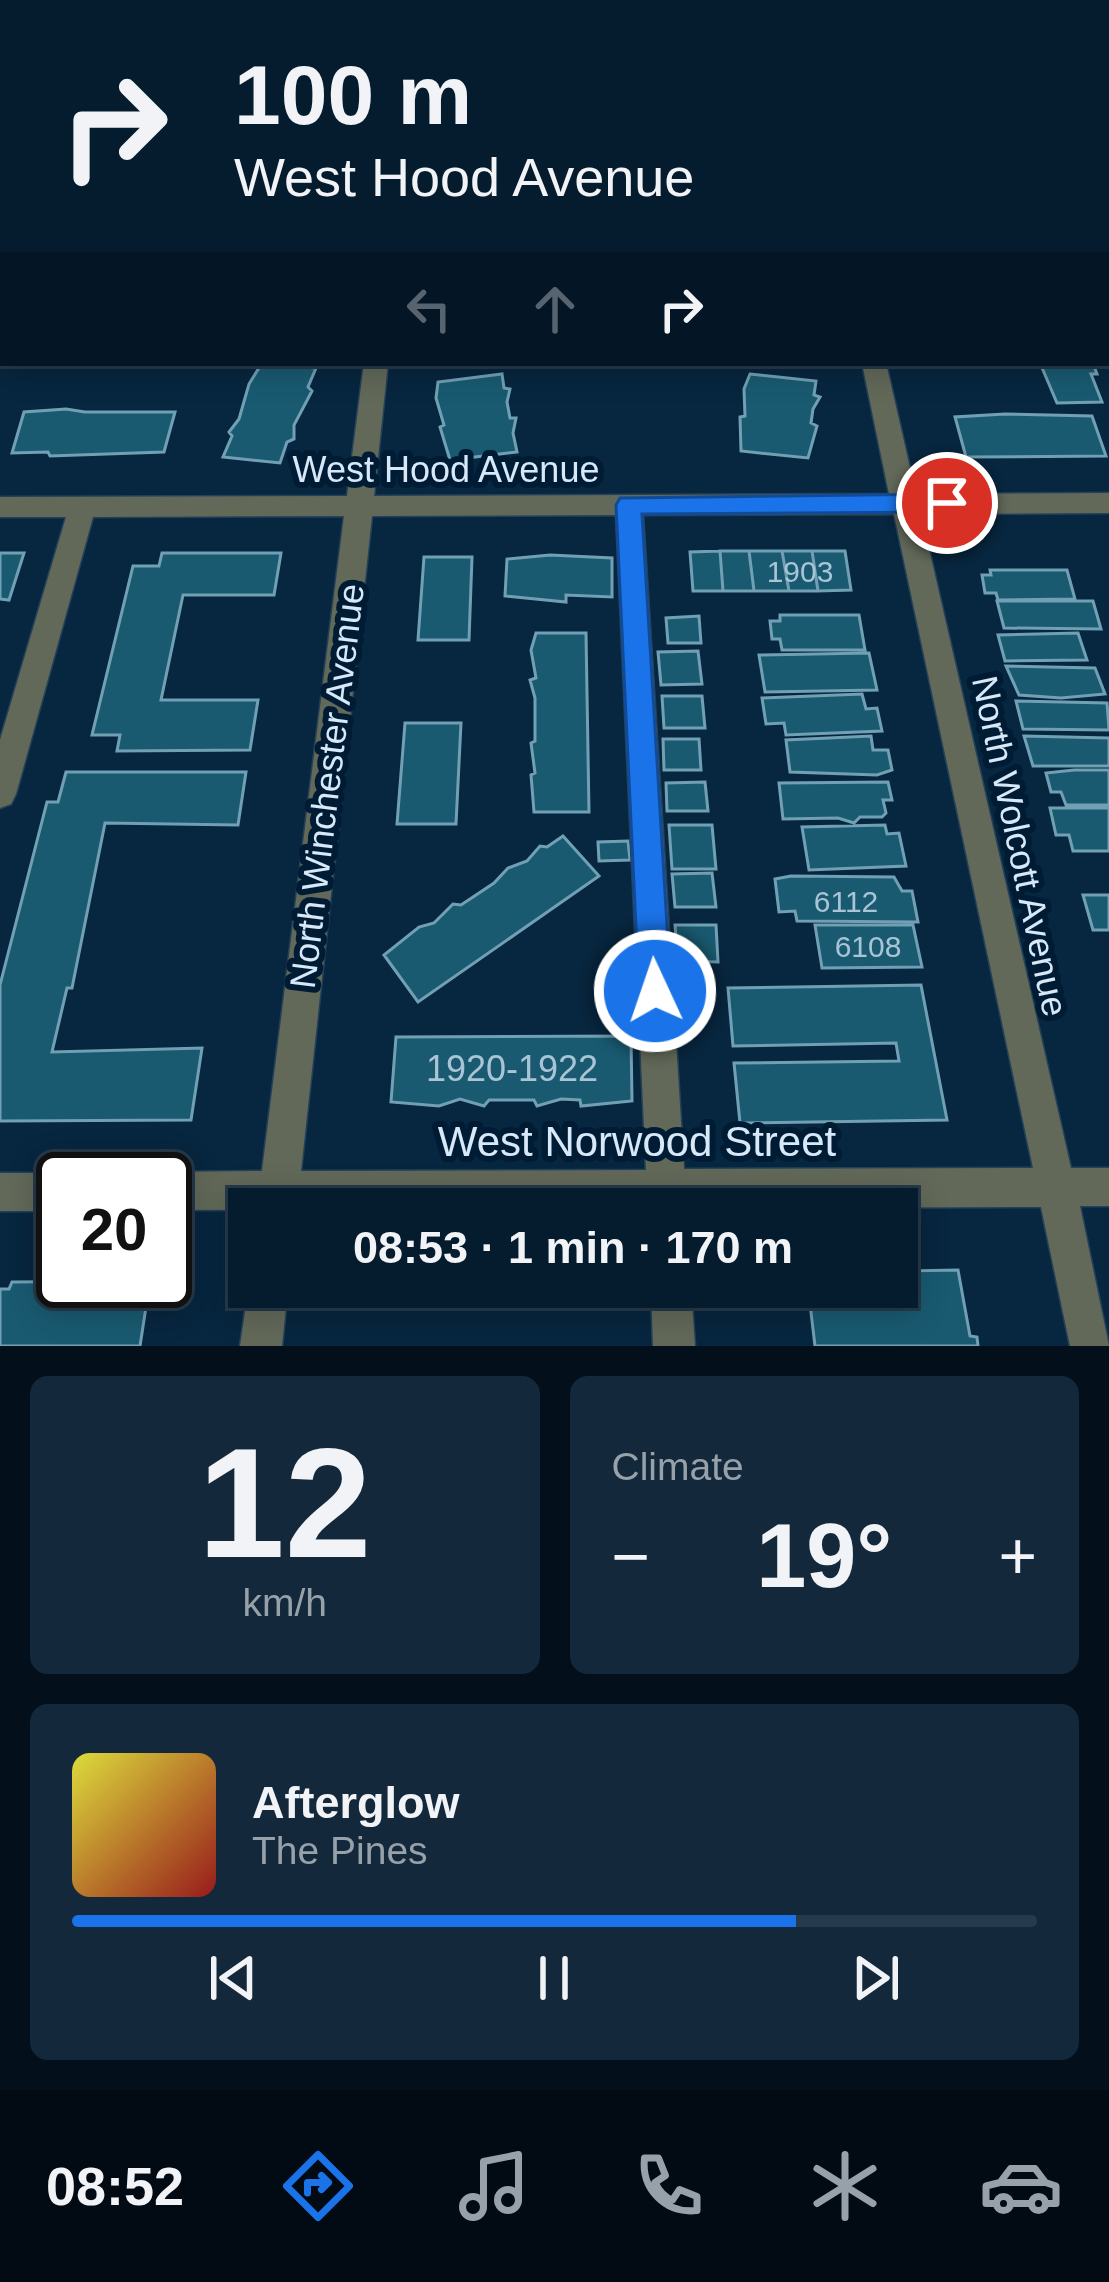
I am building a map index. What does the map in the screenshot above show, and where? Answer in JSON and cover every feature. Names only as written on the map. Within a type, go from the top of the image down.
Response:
[{"type":"street","name":"North Winchester Avenue","points":[[280,1188],[376,366]]},
{"type":"street","name":"North Wolcott Avenue","points":[[875,366],[1091,1346]]},
{"type":"street","name":"West Hood Avenue","points":[[0,507],[1109,503]]},
{"type":"street","points":[[629,505],[665,1188]]},
{"type":"street","points":[[0,794],[13,704],[82,507]]},
{"type":"street","name":"West Norwood Street","points":[[918,1191],[1109,1187]]},
{"type":"street","points":[[0,1192],[36,1192]]},
{"type":"street","name":"West Norwood Street","points":[[192,1193],[228,1196]]},
{"type":"street","points":[[261,1346],[266,1308]]},
{"type":"street","points":[[672,1308],[674,1346]]},
{"type":"building","points":[[260,366],[316,368],[308,387],[312,391],[294,425],[294,439],[287,442],[280,463],[223,457]]},
{"type":"building","points":[[1041,366],[1094,366],[1097,374],[1091,374],[1102,402],[1057,403]]},
{"type":"building","points":[[502,374],[504,388],[510,389],[510,418],[516,418],[517,452],[450,460],[440,427],[444,425],[436,398],[438,382]]},
{"type":"building","points":[[750,374],[816,381],[814,395],[820,397],[811,423],[817,426],[808,458],[741,451],[740,417],[745,416],[744,389]]},
{"type":"building","points":[[24,412],[175,412],[164,452],[12,453]]},
{"type":"building","points":[[1092,416],[1106,456],[966,457],[955,417]]},
{"type":"building","points":[[720,551],[749,551],[754,591],[723,591]]},
{"type":"building","points":[[720,551],[723,591],[693,591],[690,552]]},
{"type":"building","points":[[749,551],[782,551],[789,591],[754,591]]},
{"type":"building","points":[[782,551],[812,551],[818,591],[789,591]]},
{"type":"building","points":[[812,551],[845,551],[851,590],[818,591]]},
{"type":"building","points":[[0,553],[24,553],[9,600],[0,599]]},
{"type":"building","points":[[162,553],[281,553],[274,595],[183,595],[161,700],[258,700],[250,750],[117,751],[120,735],[92,735],[133,566],[159,566]]},
{"type":"building","points":[[424,557],[472,557],[469,640],[418,640]]},
{"type":"building","points":[[612,558],[612,597],[566,595],[566,602],[505,596],[507,559]]},
{"type":"building","points":[[990,570],[1067,570],[1075,599],[998,600],[996,593],[985,593],[982,575],[991,575]]},
{"type":"building","points":[[997,601],[1093,601],[1101,629],[1004,628]]},
{"type":"building","points":[[780,615],[859,615],[865,650],[782,650],[780,639],[772,639],[770,621],[780,621]]},
{"type":"building","points":[[699,616],[701,643],[668,643],[666,618]]},
{"type":"building","points":[[536,633],[586,633],[589,812],[534,812],[531,743],[535,741],[535,698],[530,680],[536,678],[531,650]]},
{"type":"building","points":[[1078,633],[1087,660],[1005,661],[998,635]]},
{"type":"building","points":[[698,651],[702,684],[661,685],[658,652]]},
{"type":"building","points":[[869,653],[877,690],[765,692],[759,655]]},
{"type":"building","points":[[1006,666],[1095,668],[1105,694],[1019,695]]},
{"type":"building","points":[[862,694],[866,709],[877,708],[882,731],[786,735],[784,723],[766,724],[762,698]]},
{"type":"building","points":[[662,696],[702,696],[705,728],[664,728]]},
{"type":"building","points":[[1016,701],[1107,703],[1109,730],[1023,729]]},
{"type":"building","points":[[405,723],[461,723],[456,824],[397,824]]},
{"type":"building","points":[[871,736],[873,750],[888,750],[892,770],[877,775],[790,772],[786,740]]},
{"type":"building","points":[[1024,736],[1109,738],[1109,766],[1033,766]]},
{"type":"building","points":[[663,739],[699,739],[701,770],[664,770]]},
{"type":"building","points":[[1109,770],[1109,805],[1066,805],[1061,792],[1051,792],[1046,773]]},
{"type":"building","points":[[66,772],[246,772],[238,825],[105,823],[72,988],[67,988],[52,1052],[202,1048],[191,1120],[0,1121],[0,985],[47,802],[58,802]]},
{"type":"building","points":[[705,782],[708,811],[667,811],[666,783]]},
{"type":"building","points":[[888,782],[892,800],[883,800],[886,813],[882,817],[860,817],[854,823],[838,818],[783,819],[779,783]]},
{"type":"building","points":[[1050,808],[1109,808],[1109,851],[1073,851],[1069,835],[1056,835]]},
{"type":"building","points":[[669,825],[712,825],[716,869],[672,869]]},
{"type":"building","points":[[885,825],[887,834],[899,833],[906,866],[809,870],[802,827]]},
{"type":"building","points":[[563,836],[599,876],[418,1002],[384,955],[419,927],[434,923],[453,904],[461,905],[508,868],[527,861],[540,846],[547,847]]},
{"type":"building","points":[[628,841],[630,860],[599,861],[598,842]]},
{"type":"building","points":[[712,873],[716,907],[675,907],[672,874]]},
{"type":"building","points":[[894,877],[902,891],[912,891],[918,922],[797,921],[795,911],[779,912],[775,879]]},
{"type":"building","points":[[1083,895],[1109,895],[1109,930],[1093,930]]},
{"type":"building","points":[[675,925],[716,925],[718,962],[678,961]]},
{"type":"building","points":[[815,925],[913,925],[922,967],[822,968]]},
{"type":"building","points":[[921,985],[947,1120],[740,1123],[734,1063],[899,1061],[896,1043],[733,1046],[728,988]]},
{"type":"building","points":[[631,1036],[632,1101],[581,1106],[580,1100],[561,1099],[537,1106],[534,1100],[489,1100],[484,1106],[460,1099],[439,1106],[391,1102],[396,1037]]},
{"type":"building","points":[[958,1270],[970,1336],[977,1337],[978,1346],[815,1346],[810,1308],[918,1308],[918,1271]]},
{"type":"building","points":[[12,1282],[36,1282],[36,1308],[146,1308],[140,1346],[0,1346],[0,1289],[9,1289]]},
{"type":"route","points":[[655,991],[629,505],[947,503]]}]
